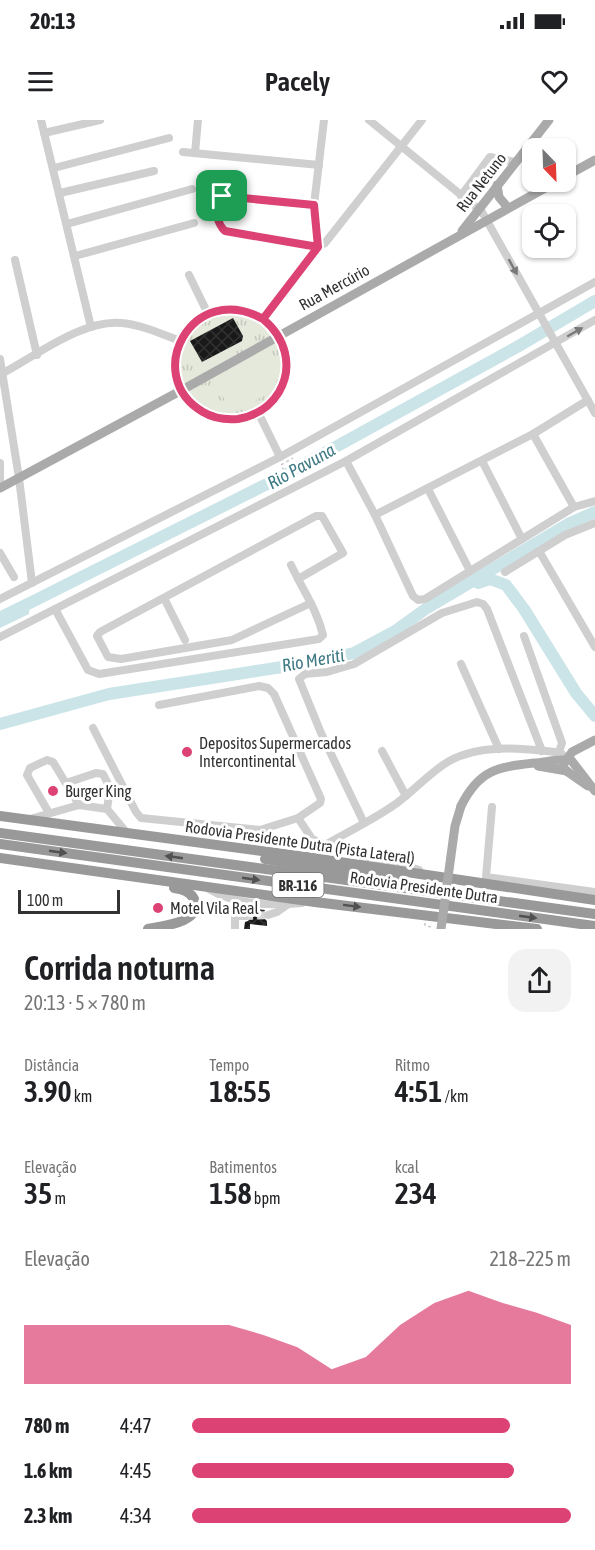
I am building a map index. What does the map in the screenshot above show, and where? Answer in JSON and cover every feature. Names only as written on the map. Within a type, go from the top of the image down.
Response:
[{"type":"highway","name":"Rodovia Presidente Dutra (Pista Lateral)","points":[[0,816],[333,861],[595,900]]},
{"type":"highway","name":"Rodovia Presidente Dutra","points":[[0,833],[595,914]]},
{"type":"highway","points":[[153,837],[212,850],[399,880],[419,891]]},
{"type":"highway","name":"Rodovia Presidente Dutra","points":[[0,844],[595,926]]},
{"type":"highway","name":"BR-116","points":[[0,858],[315,902],[537,929]]},
{"type":"highway","points":[[128,876],[145,883],[185,890],[193,897],[194,910],[184,920],[149,929]]},
{"type":"main road","name":"Rua Netuno","points":[[459,235],[549,120]]},
{"type":"main road","points":[[576,171],[595,160]]},
{"type":"main road","points":[[497,185],[499,197],[508,208]]},
{"type":"main road","name":"Rua Mercúrio","points":[[0,488],[182,390],[538,192]]},
{"type":"main road","points":[[569,765],[572,753],[595,741]]},
{"type":"main road","points":[[441,929],[455,826],[461,806],[470,790],[490,773],[510,765],[530,764],[569,765],[595,791]]},
{"type":"street","points":[[41,120],[68,224],[91,327]]},
{"type":"street","points":[[44,133],[100,120]]},
{"type":"street","points":[[195,153],[198,120]]},
{"type":"street","points":[[318,247],[314,205],[324,120]]},
{"type":"street","points":[[369,120],[478,208],[487,220],[595,413]]},
{"type":"street","points":[[263,319],[318,247],[324,243],[422,120]]},
{"type":"street","points":[[54,168],[169,138]]},
{"type":"street","points":[[183,152],[319,165]]},
{"type":"street","points":[[461,196],[490,157],[516,162]]},
{"type":"street","points":[[60,194],[154,171]]},
{"type":"street","points":[[68,224],[192,189]]},
{"type":"street","points":[[314,205],[222,196],[216,202],[219,223],[225,231],[318,247]]},
{"type":"street","points":[[75,256],[194,223]]},
{"type":"street","points":[[15,260],[37,355]]},
{"type":"street","points":[[189,275],[208,314]]},
{"type":"street","points":[[0,599],[280,458],[541,316],[595,282]]},
{"type":"street","points":[[231,309],[253,313],[263,319],[279,335],[285,349],[287,363],[285,378],[274,398],[258,412],[234,419],[209,415],[194,405],[182,390],[176,366],[180,341],[192,325],[208,314],[231,309]]},
{"type":"street","points":[[0,637],[346,461],[554,341],[595,320]]},
{"type":"street","points":[[3,373],[91,327],[122,323],[180,341]]},
{"type":"street","points":[[0,359],[20,478],[32,583]]},
{"type":"street","points":[[375,515],[533,434],[588,400]]},
{"type":"street","points":[[258,412],[280,458]]},
{"type":"street","points":[[533,434],[574,507]]},
{"type":"street","points":[[346,461],[375,515],[413,596],[418,600],[425,599],[574,507],[595,501]]},
{"type":"street","points":[[482,461],[522,539]]},
{"type":"street","points":[[0,463],[0,488]]},
{"type":"street","points":[[428,489],[470,571]]},
{"type":"street","points":[[298,579],[343,553],[322,516],[316,516],[100,632],[97,636],[108,657],[121,659],[232,640],[311,603]]},
{"type":"street","points":[[505,572],[565,535],[595,523]]},
{"type":"street","points":[[539,551],[595,647]]},
{"type":"street","points":[[0,553],[14,577]]},
{"type":"street","points":[[55,609],[88,670],[99,674],[319,639],[323,634],[318,616],[291,565]]},
{"type":"street","points":[[164,598],[185,640]]},
{"type":"street","points":[[364,823],[299,682],[301,676],[327,672],[354,664],[442,613],[468,604],[483,604],[493,624],[542,751]]},
{"type":"street","points":[[524,636],[562,743],[559,752]]},
{"type":"street","points":[[461,664],[499,749]]},
{"type":"street","points":[[93,728],[141,818],[255,831],[298,818],[322,801],[274,694],[268,688],[259,686],[159,705]]},
{"type":"street","points":[[298,818],[312,838],[326,845],[406,796],[443,765],[473,752],[499,749],[559,752],[569,765]]},
{"type":"street","points":[[382,751],[406,796]]},
{"type":"street","points":[[49,813],[27,776],[30,768],[47,760],[52,760],[79,805]]},
{"type":"street","points":[[66,783],[96,773],[103,774],[110,788],[107,808]]},
{"type":"street","points":[[25,820],[79,805],[107,808],[127,833]]},
{"type":"street","points":[[492,807],[486,877],[595,892]]},
{"type":"street","points":[[202,885],[219,895],[235,900],[287,905],[315,902]]},
{"type":"street","points":[[235,900],[235,929]]},
{"type":"street","points":[[268,915],[287,905]]},
{"type":"street","points":[[235,916],[245,916]]},
{"type":"path","points":[[290,484],[281,465],[293,459]]},
{"type":"green space","points":[[232,310],[252,314],[269,325],[280,342],[284,362],[280,382],[269,399],[252,410],[232,414],[212,410],[195,399],[184,382],[180,362],[184,342],[195,325],[212,314]]},
{"type":"green space","points":[[262,359],[278,388],[232,413],[216,384]]},
{"type":"water","points":[[27,598],[30,603],[29,614],[0,628],[0,611]]},
{"type":"building","points":[[233,318],[243,336],[242,341],[202,362],[190,341]]},
{"type":"building","points":[[246,908],[265,910],[262,916],[267,921],[267,926],[250,924],[250,929],[244,929],[245,922],[251,917]]},
{"type":"waterway","name":"Rio Pavuna","points":[[0,618],[281,477],[517,347],[595,301]]},
{"type":"waterway","name":"Rio Meriti","points":[[0,724],[109,694],[314,662],[354,653],[395,631],[427,608],[570,523],[595,512]]},
{"type":"waterway","points":[[478,583],[490,579],[506,585],[524,609],[576,693],[595,716]]},
{"type":"tunnel","points":[[245,916],[268,915]]},
{"type":"place","name":"Depositos Supermercados Intercontinental","points":[[187,752]]},
{"type":"place","name":"Burger King","points":[[53,791]]},
{"type":"place","name":"Motel Vila Real","points":[[158,908]]},
{"type":"route","points":[[222,196],[216,202],[219,223],[225,231],[318,247],[291,283],[263,319],[279,335],[285,349],[287,363],[285,378],[279,392],[270,404],[258,412],[234,419],[209,415],[198,409],[182,390],[177,378],[176,366],[180,341],[199,319],[219,310],[242,310],[263,319],[318,247],[314,205],[222,196]]}]
